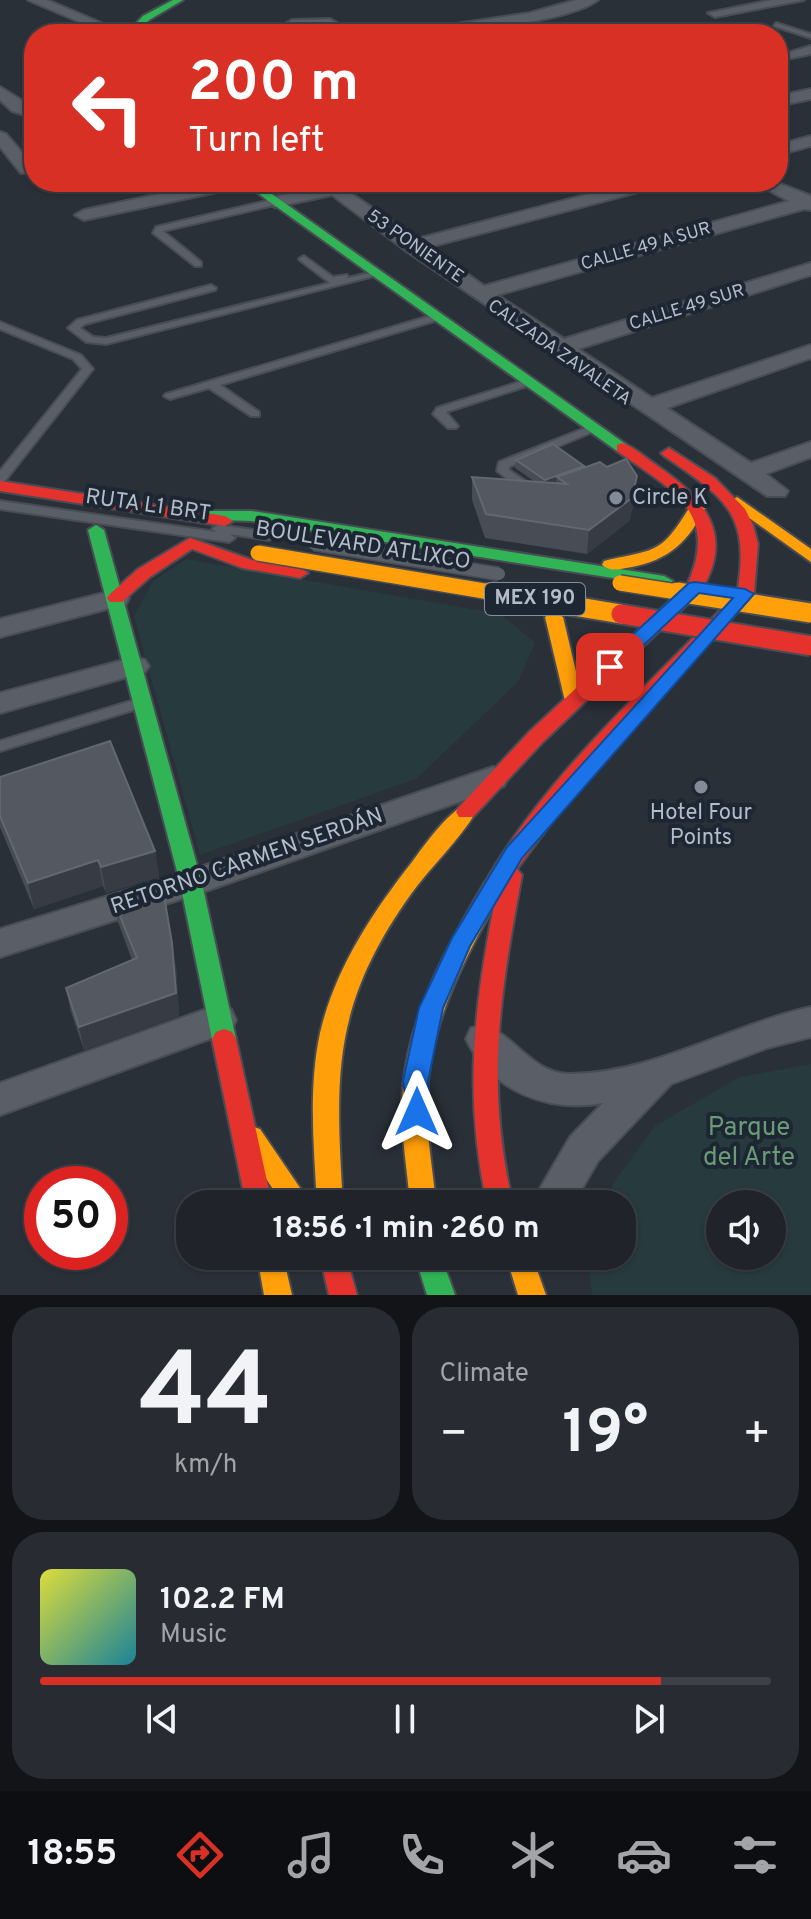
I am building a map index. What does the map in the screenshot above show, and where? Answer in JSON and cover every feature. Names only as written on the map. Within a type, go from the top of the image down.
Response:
[{"type":"main road","points":[[124,24],[129,15],[155,0]]},
{"type":"main road","points":[[135,24],[179,0]]},
{"type":"main road","name":"CALZADA ZAVALETA","points":[[262,192],[593,428],[634,464],[686,495],[709,528],[711,547],[708,566],[695,587]]},
{"type":"main road","points":[[293,192],[391,260]]},
{"type":"main road","points":[[653,442],[811,557]]},
{"type":"main road","name":"BOULEVARD ATLIXCO","points":[[0,486],[196,516],[270,540],[811,646]]},
{"type":"main road","points":[[422,1190],[416,1081],[431,1008],[460,944],[515,852],[745,594],[754,567],[751,541],[737,502]]},
{"type":"main road","points":[[580,566],[642,562],[664,554],[686,534],[697,508]]},
{"type":"main road","name":"BOULEVARD ATLIXCO","points":[[0,516],[190,543],[270,540],[811,613]]},
{"type":"main road","points":[[196,516],[252,516],[811,604]]},
{"type":"main road","points":[[96,530],[191,883],[256,1190]]},
{"type":"main road","points":[[116,598],[153,566],[190,543],[248,564],[554,617],[811,657],[804,631],[811,613]]},
{"type":"main road","points":[[554,617],[578,612],[594,603],[596,584],[580,566]]},
{"type":"main road","points":[[329,1190],[325,1095],[332,1034],[348,984],[372,937],[426,858],[493,778],[695,587]]},
{"type":"main road","points":[[554,617],[574,701]]},
{"type":"main road","points":[[497,1190],[485,1128],[481,1035],[515,852]]},
{"type":"main road","points":[[242,1125],[288,1190]]},
{"type":"main road","points":[[273,1270],[278,1295]]},
{"type":"main road","points":[[337,1270],[343,1295]]},
{"type":"main road","points":[[433,1270],[441,1295]]},
{"type":"street","points":[[35,0],[96,24]]},
{"type":"street","points":[[483,24],[531,17],[591,0]]},
{"type":"street","points":[[715,13],[797,0]]},
{"type":"street","points":[[292,24],[332,24]]},
{"type":"street","points":[[788,55],[811,50]]},
{"type":"street","points":[[1,91],[24,110]]},
{"type":"street","points":[[788,99],[811,94]]},
{"type":"street","points":[[0,137],[24,162]]},
{"type":"street","points":[[788,147],[811,141]]},
{"type":"street","points":[[0,174],[24,169]]},
{"type":"street","points":[[788,184],[810,200]]},
{"type":"street","points":[[84,215],[193,192]]},
{"type":"street","points":[[275,202],[319,192]]},
{"type":"street","name":"53 PONIENTE","points":[[338,192],[412,246],[776,491]]},
{"type":"street","points":[[412,246],[617,192]]},
{"type":"street","points":[[788,192],[810,200]]},
{"type":"street","name":"CALLE 49 A SUR","points":[[481,293],[810,200]]},
{"type":"street","name":"CALLE 49 SUR","points":[[562,347],[811,269]]},
{"type":"street","points":[[651,406],[811,351]]},
{"type":"street","points":[[749,472],[811,449]]},
{"type":"street","points":[[0,628],[116,598]]},
{"type":"street","points":[[0,703],[135,666]]},
{"type":"street","name":"RETORNO CARMEN SERDÁN","points":[[0,943],[191,883],[493,778]]},
{"type":"street","points":[[0,1099],[218,1020]]},
{"type":"street","points":[[481,1035],[502,1061],[520,1075],[542,1085],[568,1091],[601,1088],[762,1034],[811,1022]]},
{"type":"street","points":[[559,1190],[584,1149],[662,1069]]},
{"type":"lane","points":[[788,29],[811,36]]},
{"type":"lane","points":[[198,264],[158,233],[159,229],[275,202]]},
{"type":"lane","points":[[304,259],[334,282]]},
{"type":"lane","points":[[211,288],[81,322],[73,328],[90,340],[106,341],[373,272]]},
{"type":"lane","points":[[170,396],[437,317]]},
{"type":"lane","points":[[0,325],[77,357],[88,369],[0,479]]},
{"type":"lane","points":[[452,426],[439,414],[441,410],[529,382]]},
{"type":"lane","points":[[211,384],[255,414]]},
{"type":"lane","points":[[546,497],[539,496],[503,471],[503,465],[593,428]]},
{"type":"lane","name":"RUTA L1 BRT","points":[[0,496],[811,635]]},
{"type":"lane","name":"RUTA L1 BRT","points":[[0,505],[270,540]]},
{"type":"lane","points":[[300,541],[517,577]]},
{"type":"lane","points":[[610,592],[811,625]]},
{"type":"lane","points":[[0,746],[144,702]]},
{"type":"green space","points":[[186,559],[500,614],[535,642],[518,682],[416,779],[200,855],[134,616],[153,581]]},
{"type":"green space","name":"Parque del Arte","points":[[811,1064],[811,1295],[592,1295],[589,1270],[636,1270],[636,1190],[611,1190],[655,1126],[740,1077]]},
{"type":"building","points":[[553,444],[584,466],[545,480],[516,460]]},
{"type":"building","points":[[626,459],[637,476],[632,498],[589,530],[486,514],[472,477],[567,484],[557,477],[600,462],[607,467]]},
{"type":"building","points":[[110,741],[155,851],[101,867],[98,860],[28,883],[0,816],[0,777]]},
{"type":"building","points":[[162,884],[172,943],[176,993],[79,1027],[66,988],[137,958],[113,899]]},
{"type":"traffic: fast","points":[[140,24],[179,0]]},
{"type":"traffic: fast","points":[[262,192],[622,448]]},
{"type":"traffic: fast","points":[[196,516],[252,516],[664,581]]},
{"type":"traffic: fast","points":[[96,530],[191,883],[224,1039]]},
{"type":"traffic: fast","points":[[433,1270],[441,1295]]},
{"type":"traffic: slow","points":[[737,502],[811,557]]},
{"type":"traffic: slow","points":[[610,565],[640,561],[663,551],[682,534],[697,508]]},
{"type":"traffic: slow","points":[[258,553],[621,614]]},
{"type":"traffic: slow","points":[[620,583],[811,613]]},
{"type":"traffic: slow","points":[[554,617],[574,701]]},
{"type":"traffic: slow","points":[[329,1190],[327,1076],[332,1034],[340,1003],[352,973],[385,915],[424,861],[466,812]]},
{"type":"traffic: slow","points":[[422,1190],[415,1087],[424,1034],[442,983],[493,888]]},
{"type":"traffic: slow","points":[[251,1137],[288,1190]]},
{"type":"traffic: slow","points":[[273,1270],[278,1295]]},
{"type":"traffic: slow","points":[[524,1270],[532,1295]]},
{"type":"traffic: jam","points":[[466,812],[536,737],[695,587],[706,562],[709,540],[704,521],[693,504],[661,475],[622,448]]},
{"type":"traffic: jam","points":[[493,888],[519,848],[579,771],[745,594],[750,544],[737,509],[709,481],[669,453]]},
{"type":"traffic: jam","points":[[0,486],[225,521]]},
{"type":"traffic: jam","points":[[116,598],[144,573],[190,543],[248,564],[300,573]]},
{"type":"traffic: jam","points":[[621,614],[811,646]]},
{"type":"traffic: jam","points":[[497,1190],[485,1120],[485,1039],[511,875]]},
{"type":"traffic: jam","points":[[224,1039],[256,1190]]},
{"type":"traffic: jam","points":[[337,1270],[343,1295]]},
{"type":"place","name":"Circle K","points":[[616,498]]},
{"type":"place","name":"Hotel Four Points","points":[[701,787]]},
{"type":"route","points":[[417,1112],[416,1081],[431,1008],[460,944],[515,852],[625,725],[745,594],[695,587],[610,667]]}]
